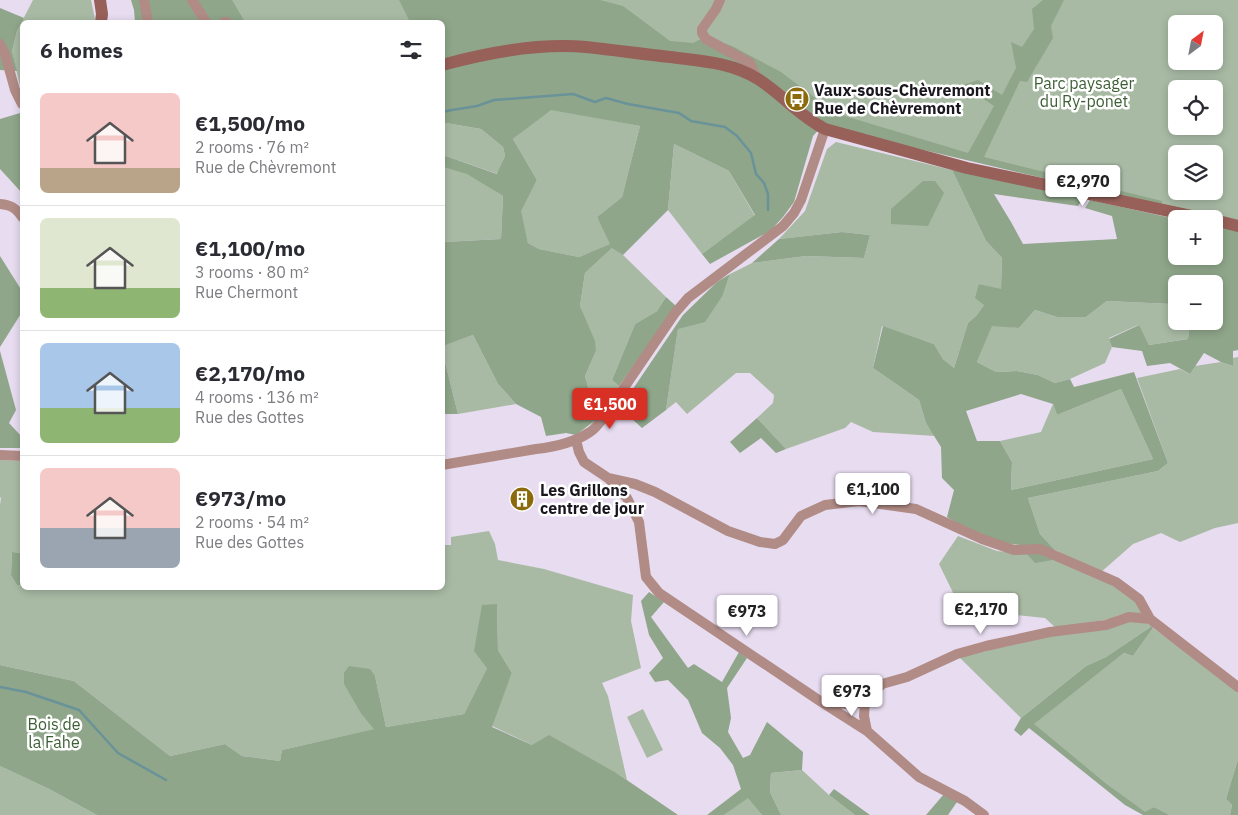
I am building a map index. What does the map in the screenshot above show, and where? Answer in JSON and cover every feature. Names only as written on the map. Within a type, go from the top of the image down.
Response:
[{"type":"main road","points":[[100,0],[101,20]]},
{"type":"main road","points":[[445,64],[473,56],[517,49],[566,45],[716,63],[740,70],[757,79],[798,112],[825,129],[967,168],[1168,211]]},
{"type":"main road","points":[[1223,222],[1238,226]]},
{"type":"street","points":[[144,0],[148,20]]},
{"type":"street","points":[[192,0],[205,20]]},
{"type":"street","points":[[720,0],[702,29],[702,33],[706,39],[750,63],[757,79]]},
{"type":"street","points":[[0,44],[20,100]]},
{"type":"street","points":[[445,465],[547,448],[576,440],[592,431],[602,420],[675,313],[688,298],[783,226],[794,213],[801,200],[825,129]]},
{"type":"street","points":[[0,204],[9,204],[20,214]]},
{"type":"street","points":[[576,440],[584,462],[608,478],[627,498],[639,522],[646,577],[659,593],[867,731],[920,777],[965,801],[984,815]]},
{"type":"street","points":[[0,455],[20,456]]},
{"type":"street","points":[[608,478],[635,484],[655,492],[728,531],[760,542],[775,544],[783,540],[801,516],[825,504],[859,501],[916,509],[982,539],[1014,550],[1040,548],[1116,582],[1139,600],[1150,619],[1238,687]]},
{"type":"street","points":[[867,731],[864,716],[865,702],[882,684],[907,677],[957,654],[1050,632],[1106,624],[1129,617],[1150,619]]},
{"type":"street","points":[[820,701],[847,704],[865,702]]},
{"type":"green space","points":[[33,0],[91,0],[95,19],[95,20],[23,20]]},
{"type":"green space","points":[[131,0],[232,0],[244,20],[135,20]]},
{"type":"green space","name":"Parc paysager du Ry-ponet","points":[[151,0],[1238,0],[1238,224],[1223,220],[1223,210],[1183,210],[445,23],[445,20],[154,20]]},
{"type":"green space","points":[[399,0],[600,0],[623,6],[670,41],[693,43],[705,37],[732,46],[781,72],[835,113],[968,153],[994,106],[963,85],[978,80],[1002,95],[1016,68],[1011,42],[1022,47],[1034,29],[1032,9],[1043,0],[1064,0],[1051,26],[1053,38],[1027,82],[1020,81],[984,157],[1162,201],[1162,206],[823,125],[813,136],[794,202],[783,217],[770,231],[710,264],[702,254],[755,215],[729,171],[674,144],[668,210],[623,255],[612,248],[585,273],[580,306],[595,341],[596,351],[585,376],[597,419],[576,435],[566,433],[546,436],[541,417],[516,404],[498,384],[473,335],[445,345],[445,242],[501,239],[503,196],[467,174],[445,168],[445,156],[497,174],[505,156],[503,147],[481,129],[445,124],[445,20],[409,20]],"holes":[[[551,110],[640,126],[622,197],[597,217],[610,244],[579,257],[539,249],[528,243],[521,211],[537,180],[513,139]]]},
{"type":"green space","points":[[0,8],[24,18],[20,20],[12,51],[17,71],[0,70]]},
{"type":"green space","points":[[20,25],[20,86],[12,51]]},
{"type":"green space","points":[[551,109],[640,126],[622,197],[597,217],[611,244],[579,257],[539,249],[528,243],[520,211],[537,180],[513,139]]},
{"type":"green space","points":[[20,113],[20,191],[0,169],[0,119]]},
{"type":"green space","points":[[445,124],[481,129],[503,147],[505,156],[498,174],[445,156]]},
{"type":"green space","points":[[836,142],[952,170],[986,241],[1002,258],[1001,290],[979,284],[984,305],[968,323],[954,368],[943,359],[934,344],[882,326],[873,368],[919,400],[926,423],[935,436],[873,432],[851,422],[845,428],[786,449],[757,418],[773,403],[774,395],[750,373],[736,373],[687,414],[676,402],[666,410],[678,329],[723,295],[730,274],[752,263],[806,256],[864,258],[870,235],[842,232],[779,239],[805,211],[827,149]]},
{"type":"green space","points":[[674,144],[729,171],[755,216],[702,254],[668,210]]},
{"type":"green space","points":[[445,168],[467,173],[503,196],[501,239],[445,242]]},
{"type":"green space","points":[[952,170],[1084,197],[1078,206],[994,194],[1023,244],[1117,239],[1112,216],[1085,208],[1090,200],[1168,217],[1168,265],[1223,265],[1223,228],[1238,231],[1238,350],[1233,351],[1233,366],[1204,353],[1190,374],[1170,363],[1147,366],[1142,351],[1112,347],[1109,339],[1139,325],[1149,345],[1188,339],[1189,330],[1223,330],[1223,275],[1168,275],[1168,304],[1107,301],[1086,317],[1057,317],[1035,310],[1019,328],[992,326],[977,362],[996,372],[1017,371],[1038,375],[1055,383],[1070,379],[1074,387],[1134,372],[1168,463],[1158,471],[1028,498],[1040,534],[1055,550],[1058,559],[1035,563],[1027,554],[1027,546],[996,542],[964,528],[947,517],[954,490],[942,478],[941,447],[926,423],[919,400],[873,368],[883,326],[934,344],[943,359],[954,368],[968,323],[984,305],[975,298],[979,284],[1001,289],[1002,258],[986,241]],"holes":[[[1121,389],[1153,459],[1011,490],[1012,462],[1000,441],[977,441],[966,411],[1021,394],[1053,404],[1057,415]]]},
{"type":"green space","points":[[923,181],[935,181],[944,193],[928,226],[891,224],[891,209]]},
{"type":"green space","points":[[842,232],[870,235],[864,258],[806,256],[752,263],[779,239]]},
{"type":"green space","points":[[613,247],[666,297],[657,311],[635,324],[612,380],[619,386],[597,419],[585,376],[596,351],[580,306],[585,273]]},
{"type":"green space","points":[[0,256],[20,288],[20,315],[0,347]]},
{"type":"green space","points":[[730,274],[723,295],[705,322],[678,329],[666,410],[642,428],[620,408],[683,315],[717,282]]},
{"type":"green space","points":[[666,297],[676,306],[619,386],[612,380],[635,324],[657,311]]},
{"type":"green space","points":[[1107,301],[1168,304],[1168,330],[1189,330],[1188,339],[1149,345],[1138,325],[1109,338],[1112,347],[1105,363],[1070,379],[1055,383],[1038,375],[1017,371],[996,372],[977,362],[992,325],[1019,328],[1035,310],[1057,317],[1086,317]]},
{"type":"green space","points":[[473,335],[498,384],[516,404],[458,414],[445,362],[445,345]]},
{"type":"green space","points":[[0,351],[16,410],[9,423],[20,435],[20,448],[0,448]]},
{"type":"green space","points":[[1238,357],[1238,523],[1215,528],[1180,542],[1161,533],[1133,544],[1100,573],[1055,550],[1040,534],[1028,498],[1158,471],[1168,463],[1137,378],[1180,369],[1190,374],[1195,366],[1221,362],[1233,366],[1233,358]]},
{"type":"green space","points":[[445,362],[458,414],[445,414]]},
{"type":"green space","points":[[1121,389],[1153,459],[1011,490],[1012,462],[1000,441],[1041,432],[1053,404],[1057,415]]},
{"type":"green space","points":[[757,418],[786,449],[776,453],[761,438],[740,453],[730,442]]},
{"type":"green space","points":[[0,460],[20,461],[20,553],[12,552],[11,574],[17,585],[20,585],[20,590],[445,590],[445,545],[451,545],[451,537],[489,531],[495,544],[498,560],[544,569],[633,595],[631,621],[641,668],[602,683],[608,696],[627,780],[618,774],[532,745],[492,726],[512,673],[498,650],[497,605],[487,668],[464,714],[386,727],[375,676],[362,715],[375,729],[282,750],[280,761],[242,756],[225,744],[170,756],[74,681],[0,665]]},
{"type":"green space","points":[[958,536],[997,551],[1058,559],[1118,587],[1138,602],[1142,613],[1126,614],[1111,619],[1056,628],[1045,618],[961,609],[939,564]]},
{"type":"green space","points":[[12,552],[20,553],[20,585],[17,585],[11,575]]},
{"type":"green space","points":[[649,592],[664,602],[651,617],[688,668],[694,664],[722,682],[739,652],[747,658],[727,688],[731,718],[728,732],[743,758],[750,755],[767,722],[803,752],[802,770],[771,773],[770,792],[781,815],[762,815],[748,798],[724,815],[707,815],[741,789],[733,765],[720,748],[702,733],[688,700],[668,680],[655,682],[649,673],[663,658],[649,635],[641,601]]},
{"type":"green space","name":"Bois de la Fahe","points":[[497,604],[498,650],[512,673],[492,727],[532,745],[549,735],[618,774],[678,815],[97,815],[49,789],[0,766],[0,665],[74,681],[170,756],[225,744],[242,756],[280,761],[282,750],[374,729],[362,715],[344,684],[344,673],[349,666],[370,669],[375,676],[386,727],[464,714],[487,668],[474,651],[482,605]]},
{"type":"green space","points":[[1121,620],[1143,621],[1152,626],[1106,657],[1086,666],[1021,718],[959,657]]},
{"type":"green space","points":[[1152,626],[1153,628],[1133,656],[1124,653],[1034,724],[1107,784],[1145,812],[1154,807],[1170,815],[1143,815],[1125,805],[1029,728],[1021,736],[1014,730],[1021,718],[1086,666],[1106,657]]},
{"type":"green space","points":[[1153,628],[1238,690],[1238,759],[1226,799],[1232,805],[1230,815],[1170,815],[1154,807],[1145,813],[1033,724],[1124,653],[1133,656]]},
{"type":"green space","points":[[643,709],[663,750],[647,758],[627,717]]},
{"type":"green space","points":[[1238,759],[1238,815],[1230,815],[1232,805],[1226,799]]},
{"type":"green space","points":[[0,766],[49,789],[97,815],[0,815]]},
{"type":"green space","points":[[802,770],[829,795],[855,815],[781,815],[770,792],[771,773]]},
{"type":"green space","points":[[834,789],[870,815],[855,815],[829,795]]},
{"type":"green space","points":[[944,794],[957,802],[948,815],[926,815]]},
{"type":"green space","points":[[748,797],[762,815],[724,815]]},
{"type":"waterway","points":[[445,111],[477,106],[494,100],[573,94],[595,102],[606,98],[679,113],[691,121],[725,127],[737,136],[751,153],[756,174],[764,183],[768,194],[768,210]]},
{"type":"waterway","points":[[0,687],[26,692],[79,710],[118,753],[166,780]]},
{"type":"place","name":"Vaux-sous-Chèvremont Rue de Chèvremont","points":[[797,99]]},
{"type":"place","name":"Les Grillons centre de jour","points":[[522,499]]}]
